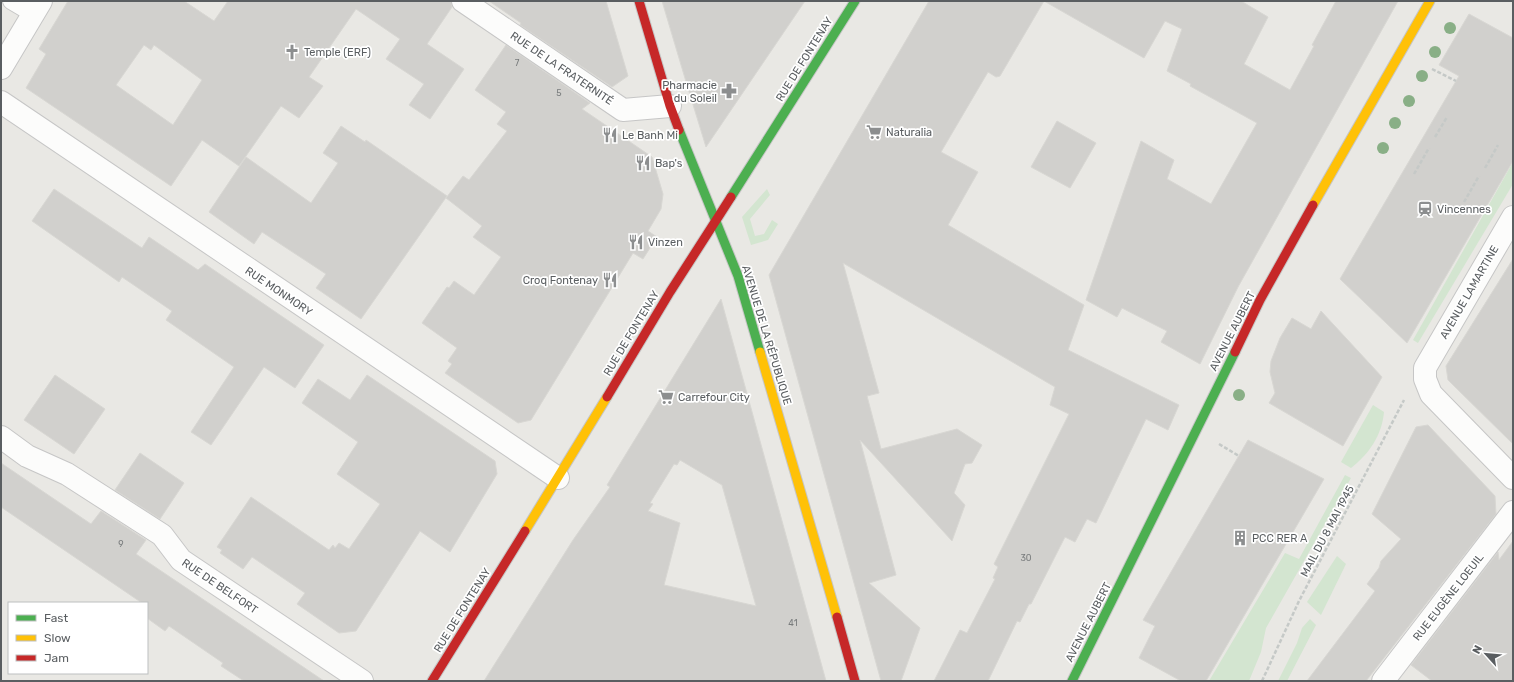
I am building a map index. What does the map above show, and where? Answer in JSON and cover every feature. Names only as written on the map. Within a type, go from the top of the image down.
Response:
[{"type":"street","name":"RUE DE LA FRATERNITÉ","points":[[463,1],[623,110],[670,106]]},
{"type":"street","name":"AVENUE DE LA RÉPUBLIQUE","points":[[639,1],[670,106],[690,159],[717,220],[738,276],[855,681]]},
{"type":"street","name":"RUE DE FONTENAY","points":[[432,681],[558,478],[666,298],[855,1]]},
{"type":"street","name":"AVENUE AUBERT","points":[[1072,681],[1260,300],[1348,140],[1430,1]]},
{"type":"street","points":[[1,68],[37,8]]},
{"type":"street","name":"RUE MONMORY","points":[[1,102],[558,478]]},
{"type":"street","name":"AVENUE LAMARTINE","points":[[1513,217],[1425,368],[1425,379],[1431,394],[1513,478]]},
{"type":"street","name":"RUE DE BELFORT","points":[[1,437],[27,456],[67,474],[162,535],[181,560],[362,681]]},
{"type":"street","name":"RUE EUGÈNE LOEUIL","points":[[1383,681],[1513,512]]},
{"type":"lane","points":[[11,1],[37,8]]},
{"type":"path","points":[[1432,69],[1456,81]]},
{"type":"path","points":[[1435,138],[1447,117]]},
{"type":"path","points":[[1485,168],[1498,145]]},
{"type":"path","points":[[1414,174],[1429,148]]},
{"type":"path","points":[[1464,202],[1479,176]]},
{"type":"path","name":"MAIL DU 8 MAI 1945","points":[[1262,681],[1299,601],[1406,396]]},
{"type":"path","points":[[1214,442],[1239,456]]},
{"type":"green space","points":[[1513,162],[1513,184],[1418,343],[1413,340]]},
{"type":"green space","points":[[767,189],[770,195],[750,219],[755,236],[764,234],[772,220],[778,224],[768,240],[751,245],[742,217]]},
{"type":"green space","points":[[1373,405],[1384,412],[1381,428],[1369,450],[1358,463],[1351,468],[1341,462]]},
{"type":"green space","points":[[1345,475],[1351,478],[1266,628],[1261,652],[1249,681],[1209,681],[1285,553],[1299,559]]},
{"type":"green space","points":[[1337,556],[1346,564],[1321,615],[1307,602]]},
{"type":"green space","points":[[1310,619],[1316,625],[1287,681],[1278,681],[1297,643],[1302,628]]},
{"type":"building","points":[[68,1],[184,1],[214,21],[228,1],[451,1],[452,7],[427,44],[464,69],[430,119],[409,105],[424,84],[386,59],[400,39],[356,9],[309,77],[323,86],[299,118],[281,106],[239,166],[202,140],[171,186],[26,88],[46,54],[39,49]],"holes":[[[144,45],[151,50],[154,45],[202,80],[173,125],[116,85]]]},
{"type":"building","points":[[489,1],[606,1],[628,76],[612,87],[520,25],[521,23]]},
{"type":"building","points":[[662,1],[805,1],[706,147],[687,85]]},
{"type":"building","points":[[929,1],[1044,1],[1000,76],[996,77],[988,72],[941,152],[978,172],[948,225],[1084,305],[1068,350],[1179,405],[1168,430],[1146,419],[1096,523],[1087,519],[1075,542],[1065,537],[1031,604],[1029,604],[1020,622],[1017,621],[988,681],[934,681],[960,630],[967,633],[995,579],[993,578],[998,567],[994,564],[1069,414],[1050,405],[1055,387],[843,263],[879,393],[867,396],[881,449],[957,429],[982,445],[972,463],[965,464],[954,493],[965,505],[952,541],[860,440],[896,575],[869,583],[920,628],[901,681],[881,681],[769,275]]},
{"type":"building","points":[[1044,1],[1241,1],[1268,17],[1244,64],[1290,90],[1336,1],[1398,1],[1238,287],[1200,364],[1161,342],[1167,331],[1122,308],[1117,317],[1086,300],[1141,141],[1174,160],[1167,179],[1211,204],[1257,123],[1190,86],[1191,84],[1167,71],[1182,29],[1165,21],[1144,58]]},
{"type":"building","name":"Vincennes","points":[[1469,14],[1513,38],[1513,161],[1407,343],[1340,279],[1459,76],[1439,65]]},
{"type":"building","points":[[506,45],[590,103],[582,109],[652,157],[663,194],[661,209],[648,231],[657,237],[643,259],[633,253],[531,420],[518,423],[445,373],[452,364],[448,361],[457,348],[422,323],[447,287],[449,288],[454,281],[474,295],[501,257],[473,237],[482,226],[446,198],[463,176],[469,180],[507,131],[497,124],[506,112],[475,90]]},
{"type":"building","points":[[1057,121],[1096,143],[1070,188],[1031,167]]},
{"type":"building","points":[[341,126],[365,142],[366,140],[447,196],[361,319],[316,288],[326,274],[262,232],[254,244],[209,212],[246,157],[311,203],[338,163],[323,153]]},
{"type":"building","points":[[54,189],[142,248],[149,237],[198,270],[205,264],[324,345],[295,388],[264,367],[211,445],[191,432],[234,367],[166,320],[172,311],[122,277],[119,282],[32,221]]},
{"type":"building","points":[[1513,259],[1513,444],[1448,380],[1446,366]]},
{"type":"building","points":[[721,299],[826,681],[484,681],[573,540],[610,487],[607,485]],"holes":[[[680,460],[722,485],[756,606],[664,585],[680,523],[648,511],[653,504],[650,503],[674,464],[677,465]]]},
{"type":"building","points":[[1321,311],[1382,377],[1343,446],[1269,403],[1275,393],[1270,372],[1271,361],[1280,338],[1292,318],[1311,329]]},
{"type":"building","points":[[55,375],[105,409],[74,454],[24,420]]},
{"type":"building","points":[[367,375],[495,461],[497,474],[450,552],[420,531],[356,631],[339,633],[297,604],[305,593],[252,557],[243,569],[220,553],[222,550],[217,547],[251,497],[329,550],[333,545],[335,548],[339,543],[349,549],[380,504],[337,474],[358,442],[302,403],[318,379],[350,400]]},
{"type":"building","points":[[1428,425],[1495,496],[1496,514],[1366,681],[1307,681],[1375,591],[1367,584],[1379,568],[1381,561],[1401,539],[1372,514],[1416,427]]},
{"type":"building","name":"PCC RER A","points":[[1248,440],[1324,479],[1206,681],[1181,681],[1139,658],[1155,626],[1143,620]]},
{"type":"building","points":[[140,453],[184,483],[160,519],[115,490]]},
{"type":"building","points":[[1,463],[91,524],[101,511],[146,540],[136,554],[324,681],[244,681],[221,666],[223,663],[169,626],[165,631],[148,619],[148,602],[141,602],[1,507]]},
{"type":"building","points":[[1513,541],[1513,681],[1432,681],[1411,665],[1498,552],[1499,560]]},
{"type":"traffic: fast","points":[[731,197],[855,1]]},
{"type":"traffic: fast","points":[[679,130],[738,276],[760,352]]},
{"type":"traffic: fast","points":[[1072,681],[1235,352]]},
{"type":"traffic: slow","points":[[1313,205],[1430,1]]},
{"type":"traffic: slow","points":[[760,352],[837,617]]},
{"type":"traffic: slow","points":[[525,531],[607,397]]},
{"type":"traffic: jam","points":[[639,1],[670,106],[679,130]]},
{"type":"traffic: jam","points":[[607,397],[670,292],[731,197]]},
{"type":"traffic: jam","points":[[1235,352],[1260,300],[1313,205]]},
{"type":"traffic: jam","points":[[432,681],[525,531]]},
{"type":"traffic: jam","points":[[837,617],[855,681]]},
{"type":"place","name":"Temple (ERF)","points":[[292,52]]},
{"type":"place","name":"Pharmacie du Soleil","points":[[729,91]]},
{"type":"place","name":"Naturalia","points":[[874,132]]},
{"type":"place","name":"Le Banh Mi","points":[[610,135]]},
{"type":"place","name":"Bap's","points":[[643,163]]},
{"type":"place","name":"Vincennes","points":[[1425,209]]},
{"type":"place","name":"Vinzen","points":[[636,242]]},
{"type":"place","name":"Croq Fontenay","points":[[610,280]]},
{"type":"place","name":"Carrefour City","points":[[666,397]]},
{"type":"place","name":"PCC RER A","points":[[1240,538]]}]
